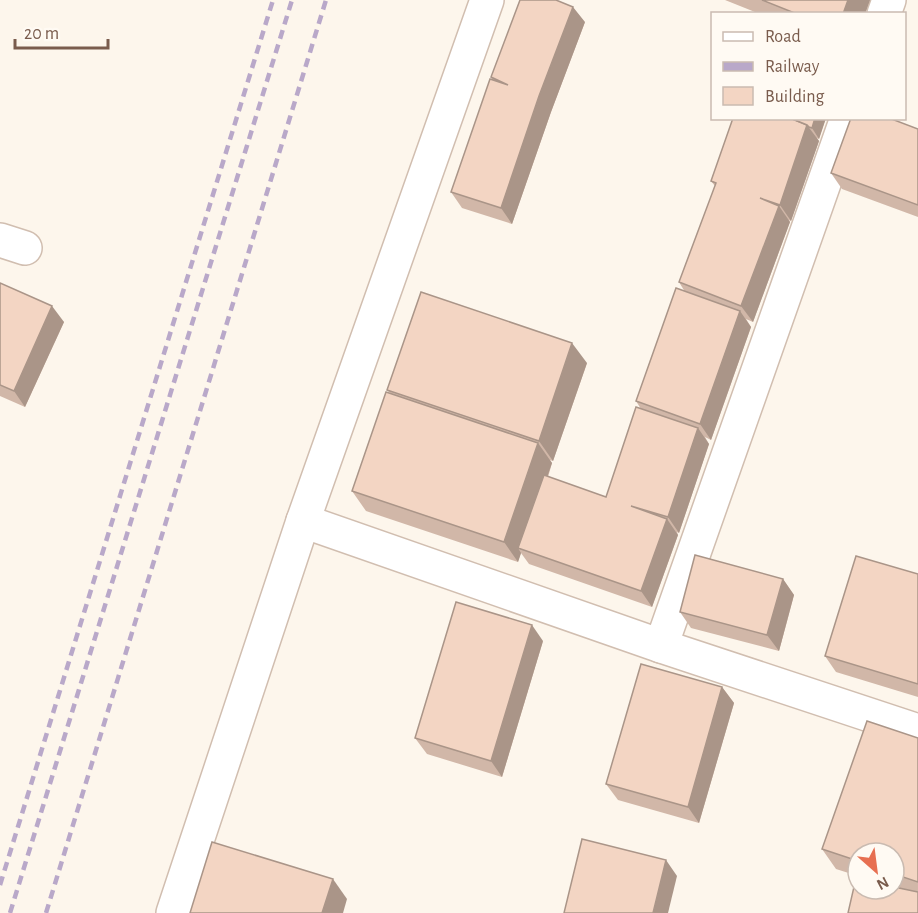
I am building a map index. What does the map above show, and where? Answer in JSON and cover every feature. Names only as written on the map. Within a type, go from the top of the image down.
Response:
[{"type":"street","points":[[173,913],[303,521],[487,0]]},
{"type":"street","points":[[661,646],[846,120]]},
{"type":"street","points":[[303,521],[661,646],[918,731]]},
{"type":"building","points":[[520,0],[556,0],[573,7],[539,96],[501,208],[451,192],[490,79],[508,85],[491,77]]},
{"type":"building","points":[[762,0],[848,0],[844,12],[792,12]]},
{"type":"building","points":[[732,120],[795,120],[807,125],[780,205],[760,198],[779,206],[741,306],[679,282],[716,183],[711,181]]},
{"type":"building","points":[[795,120],[814,120],[812,128]]},
{"type":"building","points":[[850,120],[894,120],[918,129],[918,205],[831,173]]},
{"type":"building","points":[[0,283],[52,306],[14,391],[0,385]]},
{"type":"building","points":[[676,288],[740,311],[700,424],[636,401]]},
{"type":"building","points":[[421,292],[572,343],[539,441],[387,390]]},
{"type":"building","points":[[386,392],[538,443],[504,542],[352,491]]},
{"type":"building","points":[[636,407],[698,428],[668,517],[631,506],[667,519],[641,591],[518,548],[544,475],[606,497]]},
{"type":"building","points":[[695,555],[783,579],[767,635],[680,612]]},
{"type":"building","points":[[856,556],[918,574],[918,684],[825,656]]},
{"type":"building","points":[[456,602],[532,625],[491,761],[415,738]]},
{"type":"building","points":[[641,664],[722,687],[688,807],[606,784]]},
{"type":"building","points":[[867,721],[918,738],[918,882],[906,878],[906,841],[846,841],[846,857],[822,849]]},
{"type":"building","points":[[582,839],[666,860],[653,913],[564,913]]},
{"type":"building","points":[[212,842],[333,879],[322,913],[190,913]]},
{"type":"building","points":[[906,890],[918,892],[918,913],[848,913],[851,901],[906,901]]},
{"type":"railway","points":[[0,885],[273,0]]},
{"type":"railway","points":[[10,913],[292,0]]},
{"type":"railway","points":[[46,913],[326,0]]}]
